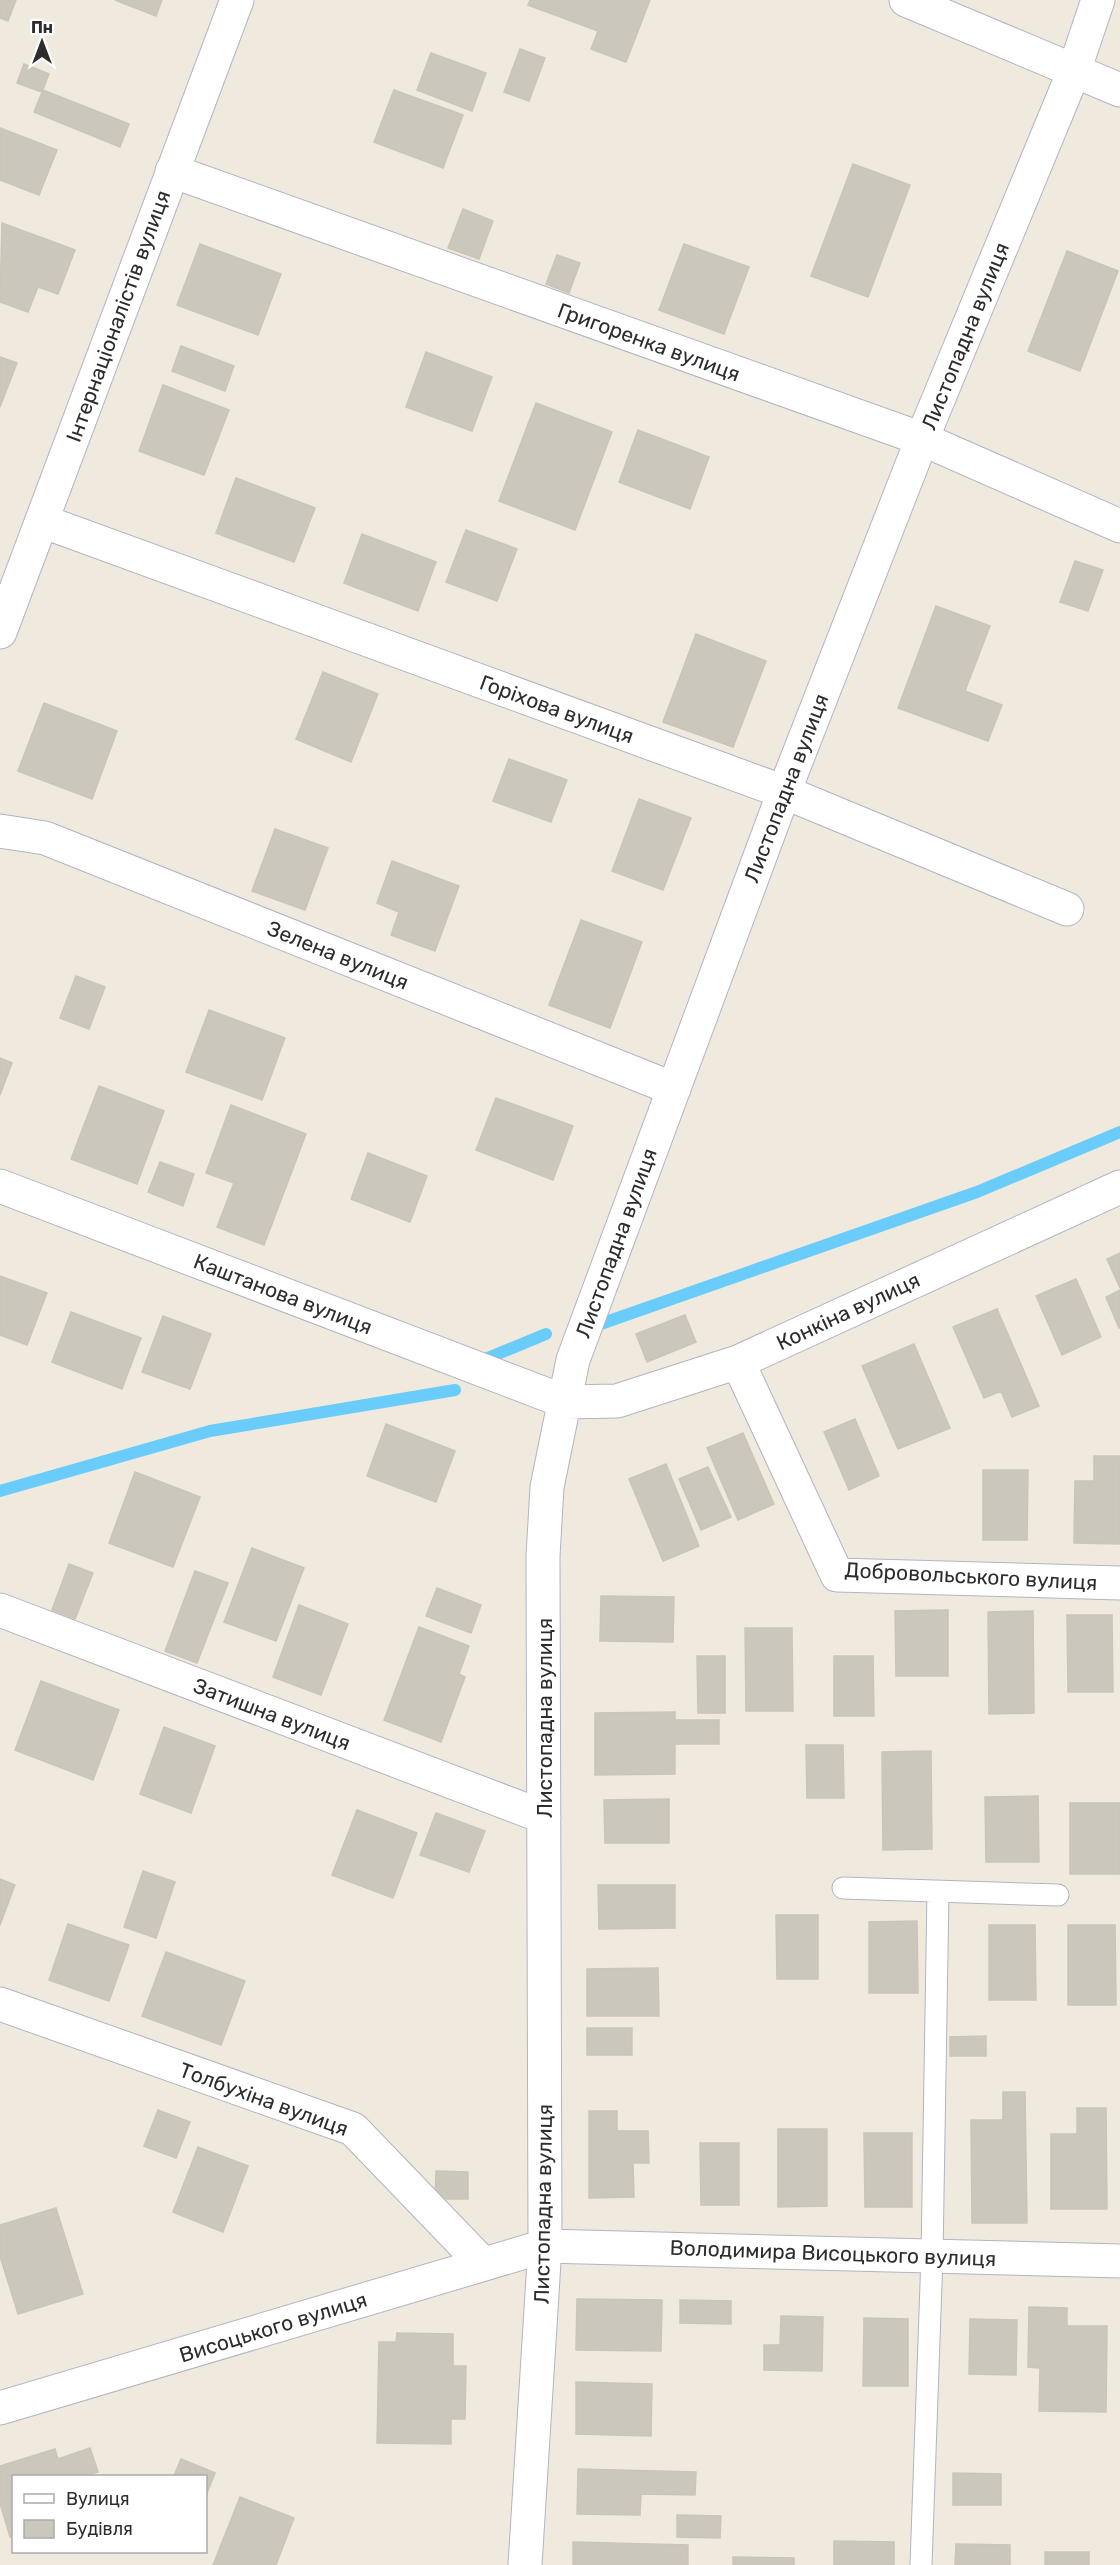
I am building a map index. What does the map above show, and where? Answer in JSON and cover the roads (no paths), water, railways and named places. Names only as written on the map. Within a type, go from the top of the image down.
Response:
[{"type":"street","name":"Інтернаціоналістів вулиця","points":[[0,632],[237,0]]},
{"type":"street","points":[[906,0],[1120,90]]},
{"type":"street","name":"Листопадна вулиця","points":[[525,2565],[545,2246],[543,1556],[548,1487],[573,1360],[784,792],[922,439],[1074,71],[1098,0]]},
{"type":"street","name":"Григоренка вулиця","points":[[172,171],[922,439],[1120,526]]},
{"type":"street","name":"Горіхова вулиця","points":[[42,520],[784,792],[1067,909]]},
{"type":"street","name":"Зелена вулиця","points":[[0,831],[45,838],[674,1089]]},
{"type":"street","name":"Каштанова вулиця","points":[[0,1186],[566,1402]]},
{"type":"street","name":"Конкіна вулиця","points":[[566,1402],[617,1401],[738,1362],[1120,1187]]},
{"type":"street","name":"Добровольського вулиця","points":[[738,1362],[837,1575],[1120,1583]]},
{"type":"street","name":"Затишна вулиця","points":[[0,1610],[544,1817]]},
{"type":"street","name":"Толбухіна вулиця","points":[[0,2004],[353,2129],[483,2264]]},
{"type":"street","name":"Володимира Висоцького вулиця","points":[[545,2246],[1120,2261]]},
{"type":"street","name":"Висоцького вулиця","points":[[0,2408],[545,2246]]},
{"type":"lane","points":[[843,1888],[1058,1895]]},
{"type":"lane","points":[[921,2565],[932,2256],[938,1892]]},
{"type":"waterway","points":[[592,1327],[977,1192],[1120,1132]]},
{"type":"waterway","points":[[483,1360],[546,1334]]},
{"type":"waterway","points":[[0,1491],[210,1431],[455,1390]]}]
